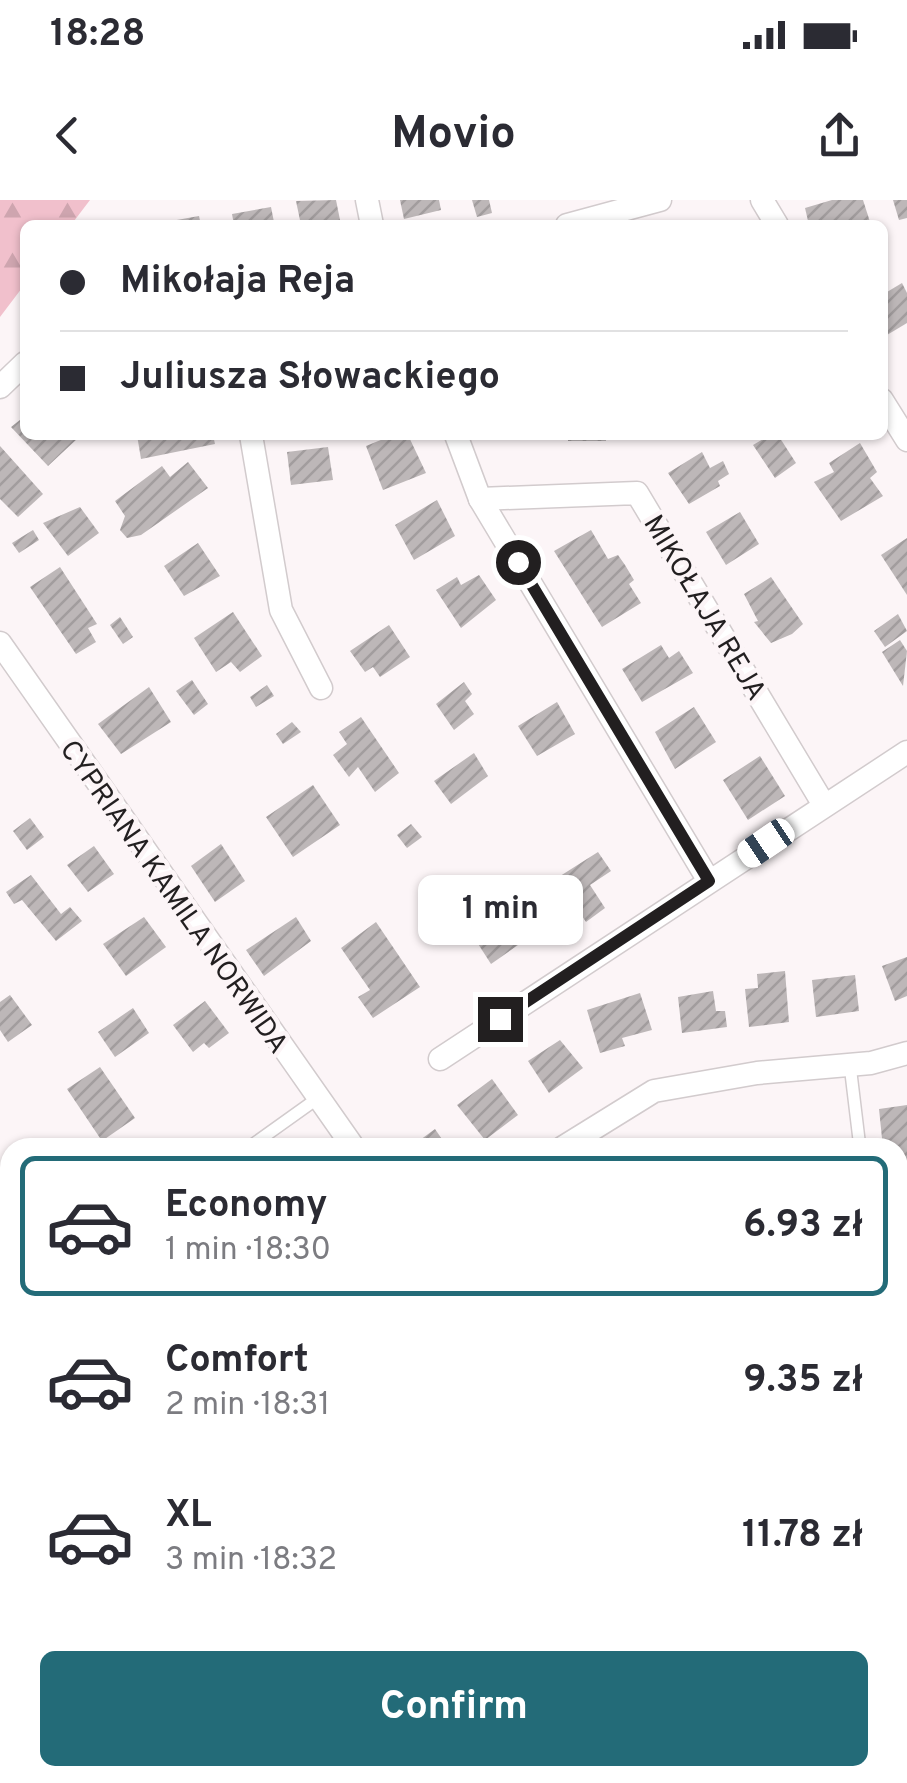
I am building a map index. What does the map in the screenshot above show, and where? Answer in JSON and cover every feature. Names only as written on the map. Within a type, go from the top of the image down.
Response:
[{"type":"street","points":[[586,220],[660,200]]},
{"type":"street","points":[[0,387],[20,367]]},
{"type":"street","points":[[888,410],[907,440]]},
{"type":"street","points":[[252,440],[281,610],[321,688]]},
{"type":"street","points":[[458,440],[480,499],[709,881]]},
{"type":"street","name":"MIKOŁAJA REJA","points":[[480,499],[637,493],[824,804]]},
{"type":"street","name":"CYPRIANA KAMILA NORWIDA","points":[[0,643],[347,1138]]},
{"type":"street","points":[[440,1059],[907,752]]},
{"type":"street","points":[[578,1138],[654,1091],[756,1073],[850,1065],[907,1053]]},
{"type":"lane","points":[[850,1065],[859,1138]]},
{"type":"lane","points":[[262,1138],[318,1098]]},
{"type":"green space","points":[[0,200],[90,200],[75,220],[20,220],[20,291],[0,317]]},
{"type":"building","points":[[336,200],[340,220],[300,220],[296,201]]},
{"type":"building","points":[[400,200],[439,200],[441,210],[404,219]]},
{"type":"building","points":[[472,200],[489,200],[492,213],[477,217]]},
{"type":"building","points":[[832,200],[863,200],[869,220],[808,220],[805,208]]},
{"type":"building","points":[[893,200],[907,200],[907,218],[899,220]]},
{"type":"building","points":[[271,207],[274,220],[233,220],[232,214]]},
{"type":"building","points":[[902,283],[907,293],[907,323],[888,334],[888,291]]},
{"type":"building","points":[[20,420],[20,436],[11,427]]},
{"type":"building","points":[[23,440],[76,440],[48,466]]},
{"type":"building","points":[[138,440],[214,440],[215,444],[141,459]]},
{"type":"building","points":[[381,440],[410,440],[426,473],[383,490],[366,446]]},
{"type":"building","points":[[762,440],[781,440],[796,463],[775,478],[753,445]]},
{"type":"building","points":[[860,443],[877,472],[870,478],[883,496],[841,521],[814,482],[834,472],[829,463]]},
{"type":"building","points":[[0,446],[43,494],[18,517],[0,499]]},
{"type":"building","points":[[328,447],[333,480],[291,485],[287,452]]},
{"type":"building","points":[[702,452],[710,468],[723,461],[729,474],[718,481],[720,486],[689,504],[668,473]]},
{"type":"building","points":[[188,462],[208,488],[141,535],[127,538],[120,530],[125,516],[115,501],[162,466],[170,477]]},
{"type":"building","points":[[437,500],[455,536],[414,560],[395,525]]},
{"type":"building","points":[[80,507],[99,533],[68,556],[43,523]]},
{"type":"building","points":[[740,512],[759,544],[726,565],[706,532]]},
{"type":"building","points":[[33,530],[39,540],[19,553],[12,543]]},
{"type":"building","points":[[591,530],[608,559],[618,555],[625,565],[634,580],[629,584],[641,603],[602,627],[554,551]]},
{"type":"building","points":[[907,538],[907,595],[881,555]]},
{"type":"building","points":[[198,543],[220,576],[184,596],[164,566]]},
{"type":"building","points":[[60,567],[97,624],[88,628],[96,642],[76,654],[30,587]]},
{"type":"building","points":[[479,575],[496,600],[461,628],[436,590],[457,577],[461,585]]},
{"type":"building","points":[[771,577],[803,624],[771,643],[754,622],[758,621],[744,594]]},
{"type":"building","points":[[233,612],[262,656],[240,672],[231,662],[216,672],[194,638]]},
{"type":"building","points":[[898,614],[907,631],[885,647],[874,631]]},
{"type":"building","points":[[120,617],[133,637],[123,644],[110,625]]},
{"type":"building","points":[[389,625],[410,657],[380,677],[373,667],[365,672],[350,651]]},
{"type":"building","points":[[900,640],[907,651],[903,686],[882,652]]},
{"type":"building","points":[[661,645],[669,658],[679,651],[693,673],[642,702],[622,669]]},
{"type":"building","points":[[192,680],[208,704],[194,715],[176,691]]},
{"type":"building","points":[[464,682],[472,694],[465,701],[474,714],[454,730],[436,704]]},
{"type":"building","points":[[267,685],[274,696],[256,707],[250,697]]},
{"type":"building","points":[[149,687],[171,722],[121,754],[98,724]]},
{"type":"building","points":[[557,702],[575,734],[537,756],[518,726]]},
{"type":"building","points":[[694,707],[716,742],[675,769],[655,732]]},
{"type":"building","points":[[361,717],[399,773],[375,792],[358,767],[349,777],[333,755],[347,744],[339,732]]},
{"type":"building","points":[[292,722],[301,732],[283,744],[276,734]]},
{"type":"building","points":[[474,753],[488,776],[451,804],[434,781]]},
{"type":"building","points":[[760,756],[785,796],[748,820],[723,780]]},
{"type":"building","points":[[313,785],[340,825],[293,857],[266,817]]},
{"type":"building","points":[[30,818],[44,837],[27,850],[13,831]]},
{"type":"building","points":[[411,824],[422,837],[407,848],[397,835]]},
{"type":"building","points":[[221,844],[245,881],[215,902],[191,866]]},
{"type":"building","points":[[94,846],[114,874],[88,892],[67,865]]},
{"type":"building","points":[[598,852],[611,871],[590,885],[605,908],[586,922],[557,878]]},
{"type":"building","points":[[31,875],[61,914],[70,907],[82,921],[56,941],[22,900],[14,904],[6,892]]},
{"type":"building","points":[[452,897],[463,913],[444,925],[433,908]]},
{"type":"building","points":[[144,917],[166,947],[126,976],[103,944]]},
{"type":"building","points":[[296,917],[311,941],[264,976],[246,950]]},
{"type":"building","points":[[499,918],[518,945],[491,964],[473,936]]},
{"type":"building","points":[[376,922],[420,987],[373,1018],[358,997],[370,990],[341,948]]},
{"type":"building","points":[[907,957],[907,996],[895,1001],[882,966]]},
{"type":"building","points":[[785,971],[789,1022],[749,1027],[745,989],[758,988],[757,974]]},
{"type":"building","points":[[855,975],[859,1011],[816,1017],[812,980]]},
{"type":"building","points":[[713,991],[716,1011],[725,1011],[727,1027],[682,1033],[678,997]]},
{"type":"building","points":[[640,993],[652,1030],[622,1038],[625,1046],[600,1053],[587,1010]]},
{"type":"building","points":[[10,995],[32,1025],[8,1042],[0,1030],[0,1002]]},
{"type":"building","points":[[205,1001],[229,1033],[209,1048],[204,1043],[193,1052],[173,1025]]},
{"type":"building","points":[[133,1008],[149,1033],[115,1057],[98,1032]]},
{"type":"building","points":[[560,1040],[583,1068],[549,1093],[528,1061]]},
{"type":"building","points":[[100,1067],[135,1118],[106,1138],[100,1138],[67,1089]]},
{"type":"building","points":[[492,1079],[518,1115],[483,1138],[457,1105]]},
{"type":"building","points":[[907,1105],[907,1138],[882,1138],[879,1109]]},
{"type":"building","points":[[435,1129],[441,1138],[423,1138]]},
{"type":"route","points":[[500,1019],[709,881],[518,562]]}]
